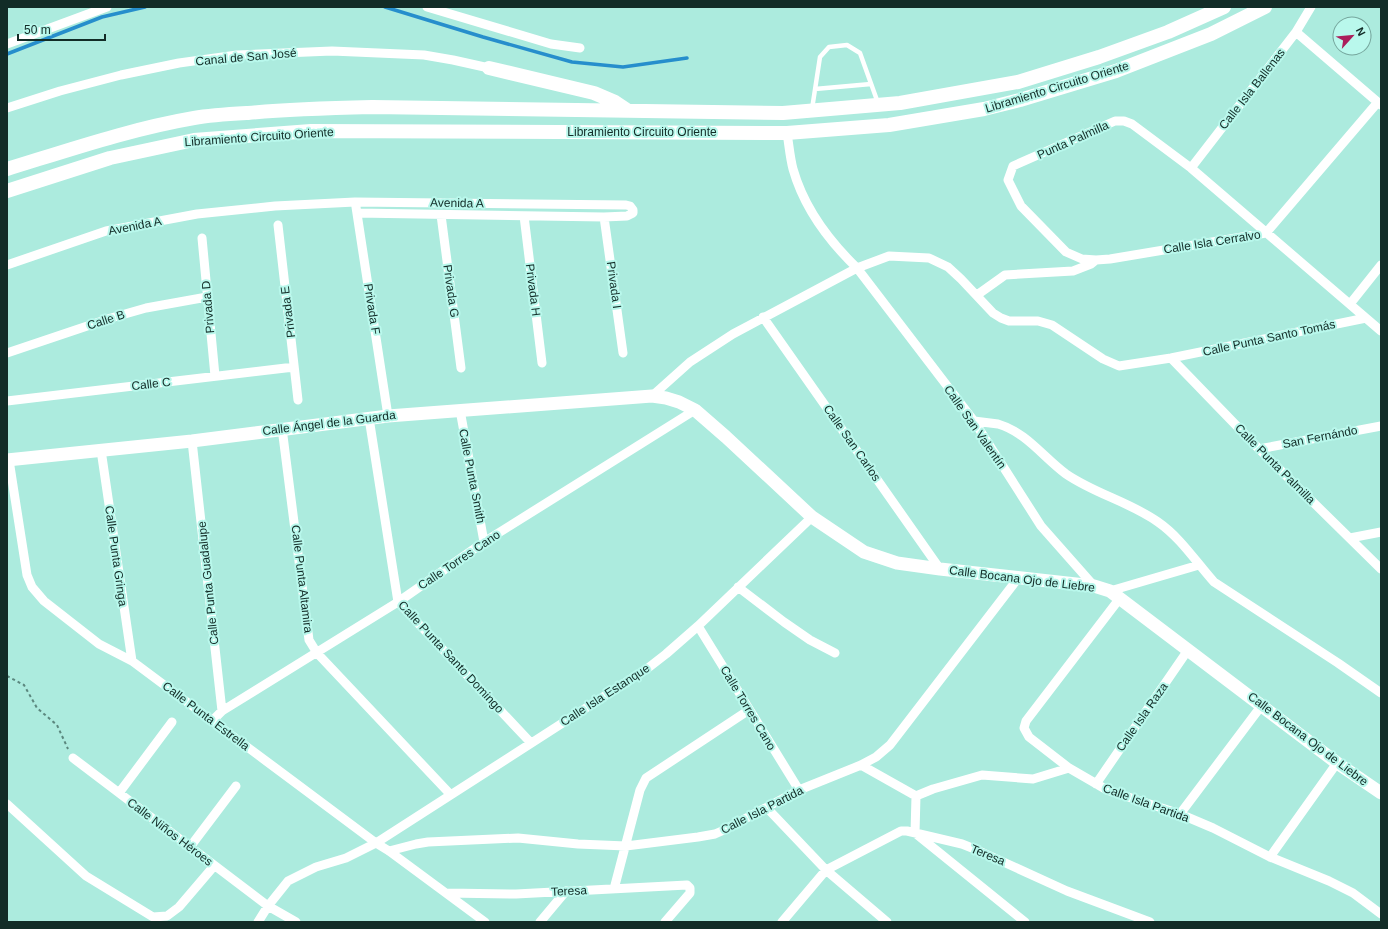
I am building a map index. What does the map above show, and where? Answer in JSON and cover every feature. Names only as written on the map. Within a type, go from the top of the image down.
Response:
[{"type":"main road","name":"Libramiento Circuito Oriente","points":[[7,169],[135,130],[218,115],[305,108],[372,107],[783,113],[900,103],[1018,82],[1112,52],[1168,32],[1224,7]]},
{"type":"main road","name":"Libramiento Circuito Oriente","points":[[7,191],[110,158],[194,140],[311,131],[787,133],[889,125],[984,109],[1020,100],[1116,71],[1211,34],[1265,7]]},
{"type":"main road","points":[[489,68],[594,93],[615,102],[627,110]]},
{"type":"street","points":[[7,44],[87,10],[107,7]]},
{"type":"street","points":[[427,7],[551,44],[580,48]]},
{"type":"street","name":"Calle Isla Ballenas","points":[[1191,168],[1296,32],[1311,7]]},
{"type":"street","points":[[1296,32],[1380,103]]},
{"type":"street","name":"Canal de San José","points":[[7,108],[60,91],[121,75],[179,63],[237,55],[332,51],[424,55],[489,68]]},
{"type":"street","name":"Calle Isla Cerralvo","points":[[1082,259],[1096,260],[1266,233],[1380,103]]},
{"type":"street","name":"Punta Palmilla","points":[[1082,259],[1066,252],[1021,206],[1008,180],[1013,166],[1115,121],[1124,120],[1132,124],[1191,168]]},
{"type":"street","name":"Calle San Valentín","points":[[787,133],[793,169],[801,191],[822,229],[838,249],[857,268],[974,421],[1041,526],[1094,586]]},
{"type":"street","points":[[1191,168],[1381,331]]},
{"type":"street","name":"Privada F","points":[[355,202],[388,416]]},
{"type":"street","name":"Avenida A","points":[[7,265],[106,231],[196,214],[275,206],[355,202],[626,205],[630,206],[633,210],[633,214],[627,216],[604,217],[357,213]]},
{"type":"street","name":"Privada G","points":[[441,215],[461,368]]},
{"type":"street","name":"Privada H","points":[[524,216],[542,363]]},
{"type":"street","name":"Privada I","points":[[604,217],[623,353]]},
{"type":"street","name":"Privada E","points":[[278,225],[298,400]]},
{"type":"street","name":"Privada D","points":[[202,238],[215,376]]},
{"type":"street","name":"Calle Punta Santo Tomás","points":[[857,268],[888,256],[929,258],[948,267],[994,313],[1001,318],[1009,321],[1038,321],[1052,325],[1102,360],[1119,366],[1171,358],[1366,318]]},
{"type":"street","points":[[977,295],[1005,275],[1073,271],[1091,264],[1096,260]]},
{"type":"street","points":[[1350,304],[1381,265]]},
{"type":"street","points":[[652,396],[690,362],[733,334],[857,268]]},
{"type":"street","name":"Calle B","points":[[7,353],[111,318],[146,308],[207,297]]},
{"type":"street","name":"Calle San Carlos","points":[[763,317],[940,569]]},
{"type":"street","name":"Calle Punta Palmilla","points":[[1171,358],[1259,449],[1381,569]]},
{"type":"street","name":"Calle C","points":[[7,401],[294,367]]},
{"type":"street","name":"Calle Ángel de la Guarda","points":[[8,460],[192,441],[282,428],[388,416],[652,396]]},
{"type":"street","name":"Calle Bocana Ojo de Liebre","points":[[652,396],[679,402],[695,410],[812,517],[864,552],[897,562],[940,569],[1094,586],[1115,595],[1337,763],[1381,793]]},
{"type":"street","name":"Calle Punta Smith","points":[[460,410],[484,542]]},
{"type":"street","name":"Calle Torres Cano","points":[[222,710],[398,602],[484,542],[695,410]]},
{"type":"street","name":"Calle Punta Santo Domingo","points":[[369,418],[398,602],[531,743]]},
{"type":"street","points":[[974,421],[998,425],[1015,432],[1068,475],[1098,491],[1134,507],[1159,522],[1181,541],[1214,582],[1381,693]]},
{"type":"street","name":"San Fernándo","points":[[1259,449],[1381,426]]},
{"type":"street","name":"Calle Punta Altamira","points":[[282,428],[309,640],[317,653],[450,794]]},
{"type":"street","name":"Calle Punta Guadalupe","points":[[192,441],[222,710]]},
{"type":"street","name":"Calle Punta Gringa","points":[[101,450],[132,661]]},
{"type":"street","name":"Calle Punta Estrella","points":[[8,460],[27,575],[32,587],[44,601],[99,644],[132,661],[376,843],[390,851],[485,922]]},
{"type":"street","name":"Calle Isla Estanque","points":[[258,922],[288,880],[316,867],[346,858],[376,843],[648,668],[698,626],[812,517]]},
{"type":"street","points":[[1350,538],[1381,532]]},
{"type":"street","points":[[1115,595],[1199,565]]},
{"type":"street","name":"Calle Isla Partida","points":[[390,851],[428,842],[518,838],[578,844],[626,846],[715,834],[799,790],[861,765],[876,757],[890,745],[1019,577]]},
{"type":"street","points":[[738,587],[810,640],[835,653]]},
{"type":"street","name":"Calle Isla Partida","points":[[1115,595],[1026,721],[1024,728],[1029,736],[1069,768],[1107,790],[1180,814],[1213,828],[1270,857],[1329,881],[1353,893],[1381,914]]},
{"type":"street","name":"Calle Torres Cano","points":[[698,626],[799,790]]},
{"type":"street","name":"Calle Isla Raza","points":[[1096,784],[1188,650]]},
{"type":"street","points":[[1180,814],[1262,705]]},
{"type":"street","points":[[212,721],[222,710]]},
{"type":"street","points":[[614,889],[640,790],[646,778],[749,710]]},
{"type":"street","points":[[119,793],[172,722]]},
{"type":"street","name":"Calle Niños Héroes","points":[[73,758],[268,906],[296,922]]},
{"type":"street","points":[[1270,857],[1337,763]]},
{"type":"street","points":[[861,765],[916,796]]},
{"type":"street","points":[[916,796],[932,789],[982,775],[1033,779],[1069,768]]},
{"type":"street","points":[[190,847],[236,786]]},
{"type":"street","points":[[916,796],[915,833],[1025,922]]},
{"type":"street","points":[[7,804],[86,876],[152,917],[168,916],[179,907],[214,866]]},
{"type":"street","points":[[767,808],[826,870],[887,922]]},
{"type":"street","name":"Teresa","points":[[826,870],[902,831],[907,831],[962,844],[1067,891],[1150,922]]},
{"type":"street","points":[[782,922],[826,870]]},
{"type":"street","name":"Teresa","points":[[447,893],[516,894],[679,884],[686,885],[690,888],[690,893],[665,922]]},
{"type":"street","points":[[540,922],[566,891]]},
{"type":"lane","points":[[812,111],[820,57],[829,47],[847,45],[860,53],[879,105]]},
{"type":"lane","points":[[815,89],[871,84]]},
{"type":"path","points":[[7,676],[24,685],[37,708],[57,725],[73,758]]},
{"type":"waterway","points":[[7,54],[102,17],[145,7]]},
{"type":"waterway","points":[[385,7],[572,62],[623,67],[687,58]]}]
